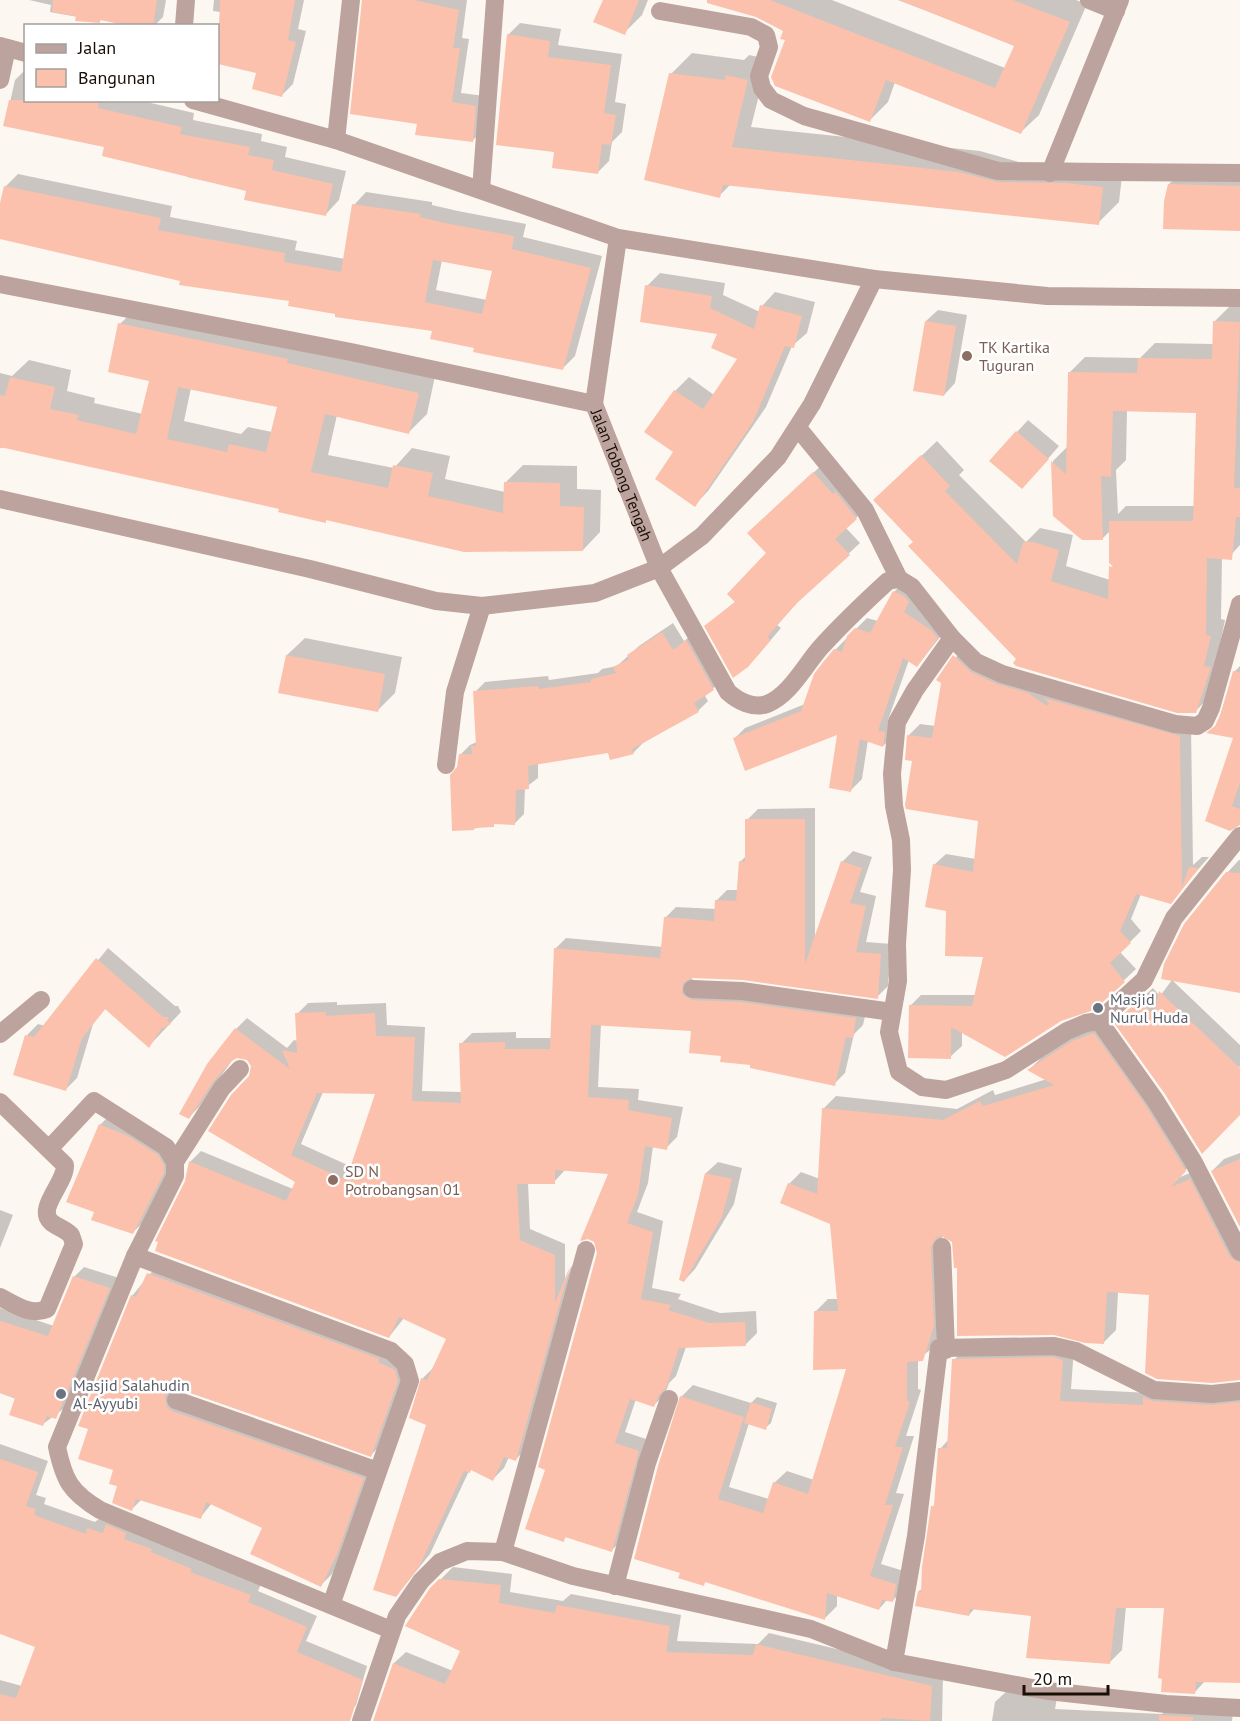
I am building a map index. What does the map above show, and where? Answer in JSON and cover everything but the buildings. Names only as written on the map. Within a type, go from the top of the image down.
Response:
[{"type":"street","points":[[184,24],[186,0]]},
{"type":"street","points":[[336,140],[351,0]]},
{"type":"street","points":[[481,190],[495,0]]},
{"type":"street","points":[[1050,172],[1118,5],[1089,0]]},
{"type":"street","points":[[660,11],[751,27],[766,34],[769,46],[759,76],[762,88],[771,100],[804,116],[998,171],[1240,173]]},
{"type":"street","points":[[0,80],[4,47],[24,52]]},
{"type":"street","points":[[200,102],[336,140],[618,238],[874,279],[1047,296],[1240,298]]},
{"type":"street","name":"Jalan Tobong Tengah","points":[[618,238],[594,404],[660,568],[728,693],[737,700],[764,705],[782,693],[821,647],[883,585],[899,579]]},
{"type":"street","points":[[0,499],[310,569],[436,601],[483,606],[595,593],[660,568],[702,536],[778,457],[798,428],[874,279]]},
{"type":"street","points":[[0,284],[351,352],[594,404]]},
{"type":"street","points":[[798,428],[865,510],[899,579],[912,587],[952,638],[976,662],[1002,674],[1186,726],[1197,726],[1205,721],[1234,654],[1240,604]]},
{"type":"street","points":[[446,765],[455,692],[483,606]]},
{"type":"street","points":[[952,638],[915,690],[897,722],[892,774],[894,806],[901,840],[902,870],[897,981],[889,1032],[899,1072],[922,1088],[946,1090],[1006,1070],[1067,1031],[1086,1023],[1100,1021],[1144,980],[1174,918],[1240,836]]},
{"type":"street","points":[[692,989],[742,991],[892,1012]]},
{"type":"street","points":[[0,1034],[41,1000]]},
{"type":"street","points":[[1100,1021],[1187,1151],[1240,1252]]},
{"type":"street","points":[[175,1162],[222,1088],[240,1069]]},
{"type":"street","points":[[50,1149],[94,1101],[166,1147],[175,1162],[175,1176],[135,1256],[57,1447],[63,1474],[79,1497],[100,1510],[390,1630]]},
{"type":"street","points":[[0,1102],[65,1165],[65,1170],[48,1204],[47,1212],[51,1222],[71,1235],[74,1244],[47,1309],[39,1312],[31,1311],[0,1297]]},
{"type":"street","points":[[942,1247],[946,1350]]},
{"type":"street","points":[[503,1552],[586,1250]]},
{"type":"street","points":[[135,1256],[391,1351],[405,1364],[410,1381],[331,1605]]},
{"type":"street","points":[[894,1662],[916,1536],[939,1348],[946,1350],[954,1346],[1054,1346],[1076,1351],[1154,1390],[1212,1394],[1240,1391]]},
{"type":"street","points":[[615,1586],[648,1462],[669,1399]]},
{"type":"street","points":[[176,1400],[378,1471]]},
{"type":"street","points":[[361,1721],[390,1630],[421,1581],[440,1562],[467,1551],[503,1552],[573,1576],[811,1629],[894,1662],[1048,1691],[1167,1704],[1240,1708]]},
{"type":"place","name":"TK Kartika Tuguran","points":[[967,356]]},
{"type":"place","name":"Masjid Nurul Huda","points":[[1098,1008]]},
{"type":"place","name":"SD N Potrobangsan 01","points":[[333,1180]]},
{"type":"place","name":"Masjid Salahudin Al-Ayyubi","points":[[61,1394]]}]
